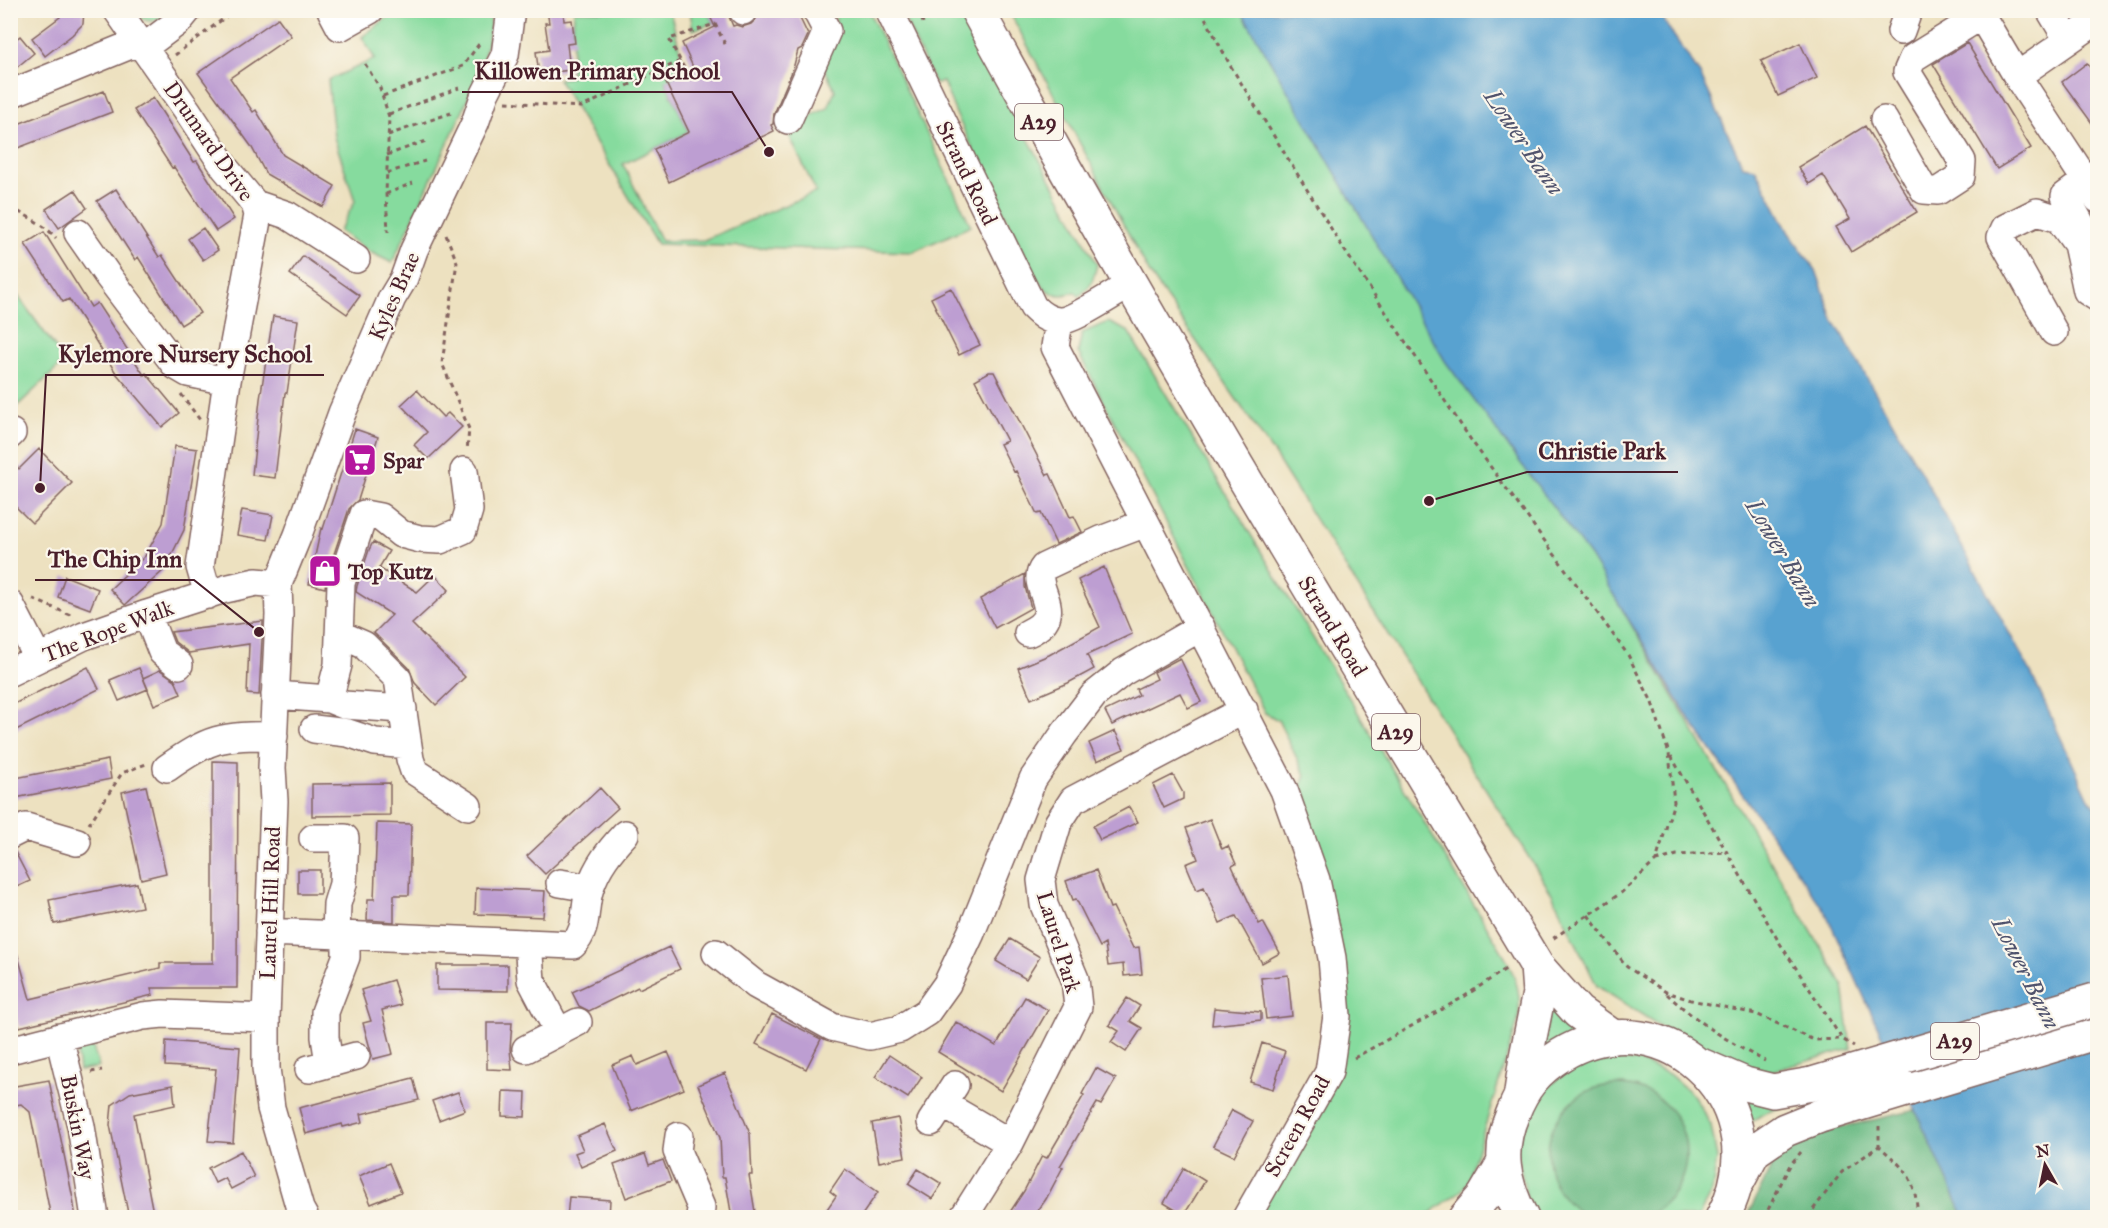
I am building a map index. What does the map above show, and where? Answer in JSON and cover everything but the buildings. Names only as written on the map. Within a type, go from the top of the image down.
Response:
[{"type":"main road","name":"Strand Road","points":[[977,10],[1131,284],[1532,958],[1578,1012],[1613,1037]]},
{"type":"main road","name":"Strand Road","points":[[1521,1092],[1539,993],[1532,958]]},
{"type":"main road","name":"A29","points":[[1522,1218],[1511,1198],[1503,1164],[1506,1129],[1521,1092],[1545,1065],[1577,1045],[1613,1037],[1644,1039],[1672,1048],[1698,1064],[1745,1084],[1773,1091],[1812,1084],[2097,999]]},
{"type":"main road","name":"A29","points":[[1729,1205],[1754,1151],[1785,1130],[1820,1116],[2097,1032]]},
{"type":"main road","name":"A29","points":[[1698,1064],[1720,1088],[1734,1117],[1740,1149],[1729,1205]]},
{"type":"main road","name":"A29","points":[[1465,1218],[1484,1196],[1503,1164]]},
{"type":"street","name":"Drumard Drive","points":[[117,10],[188,110],[225,168],[255,204],[258,215],[227,381],[200,567],[208,594]]},
{"type":"street","points":[[10,94],[128,46],[151,42],[179,21],[188,10]]},
{"type":"street","points":[[331,10],[340,27],[370,10]]},
{"type":"street","name":"Kyles Brae","points":[[278,584],[342,413],[392,298],[404,278],[414,250],[505,55],[511,10]]},
{"type":"street","points":[[788,120],[826,32],[816,10]]},
{"type":"street","name":"Strand Road","points":[[890,10],[1033,307],[1042,317],[1059,321]]},
{"type":"street","points":[[2050,10],[2068,40]]},
{"type":"street","points":[[1884,120],[1924,190],[1938,191],[1960,176],[1962,161],[1907,72],[1913,58],[1979,13],[2091,190],[2065,196],[2097,260]]},
{"type":"street","points":[[2018,76],[2097,20]]},
{"type":"street","points":[[255,204],[287,215],[356,259]]},
{"type":"street","points":[[2054,332],[2001,237],[2005,228],[2037,212],[2059,219],[2077,244],[2087,291],[2097,298]]},
{"type":"street","points":[[78,233],[176,366],[188,373],[227,381]]},
{"type":"street","points":[[1131,284],[1076,315],[1059,321],[1055,347],[1244,710]]},
{"type":"street","points":[[329,699],[338,665],[341,583],[363,514],[380,518],[401,534],[420,539],[440,540],[463,530],[469,510],[464,471]]},
{"type":"street","points":[[1028,633],[1037,629],[1045,620],[1048,610],[1039,579],[1039,573],[1044,567],[1101,540],[1146,523]]},
{"type":"street","name":"The Rope Walk","points":[[10,672],[100,630],[147,614],[208,594],[256,582],[278,584]]},
{"type":"street","name":"Laurel Hill Road","points":[[278,584],[266,1068],[271,1108],[300,1209],[305,1218]]},
{"type":"street","points":[[17,600],[38,658]]},
{"type":"street","points":[[147,614],[162,652],[179,665]]},
{"type":"street","points":[[716,954],[756,985],[832,1027],[870,1036],[900,1029],[927,1012],[948,984],[972,933],[1033,779],[1064,734],[1094,695],[1132,666],[1201,627]]},
{"type":"street","points":[[339,634],[364,645],[398,679],[410,759],[414,771],[468,806]]},
{"type":"street","points":[[275,694],[329,699],[344,705],[403,709]]},
{"type":"street","name":"Screen Road","points":[[1244,710],[1284,790],[1316,880],[1332,958],[1337,1016],[1329,1072],[1246,1218]]},
{"type":"street","name":"Laurel Park","points":[[963,1218],[1010,1143],[1078,1007],[1075,979],[1044,905],[1041,880],[1058,823],[1073,800],[1244,710]]},
{"type":"street","points":[[314,729],[348,733],[375,742],[408,745]]},
{"type":"street","points":[[167,768],[192,751],[219,738],[237,735],[274,736]]},
{"type":"street","points":[[10,835],[26,827],[77,842]]},
{"type":"street","points":[[269,932],[573,945],[582,936],[590,888],[605,855],[626,834]]},
{"type":"street","points":[[314,838],[345,838],[344,884],[337,904],[346,957],[325,1012],[325,1037],[319,1066],[356,1056]]},
{"type":"street","points":[[560,883],[590,888]]},
{"type":"street","points":[[526,1049],[568,1027],[531,980],[528,944]]},
{"type":"street","points":[[10,1050],[153,1015],[266,1017]]},
{"type":"street","name":"Buskin Way","points":[[59,1037],[81,1126],[95,1218]]},
{"type":"street","points":[[943,1104],[1010,1143]]},
{"type":"street","points":[[679,1136],[677,1151],[701,1207],[700,1218]]},
{"type":"path","points":[[157,68],[235,10]]},
{"type":"path","points":[[1201,10],[1230,65],[1345,251],[1471,440],[1628,655],[1651,700],[1669,753],[1779,942],[1842,1039],[1814,1040],[1756,1014],[1691,1000],[1666,992]]},
{"type":"path","points":[[684,68],[669,39],[715,24],[727,48]]},
{"type":"path","points":[[384,96],[463,66],[479,44]]},
{"type":"path","points":[[505,102],[582,107],[680,61]]},
{"type":"path","points":[[365,64],[384,96],[389,114],[386,194],[388,232]]},
{"type":"path","points":[[389,114],[459,88]]},
{"type":"path","points":[[388,135],[451,113]]},
{"type":"path","points":[[387,155],[429,140]]},
{"type":"path","points":[[387,173],[425,161]]},
{"type":"path","points":[[386,194],[413,183]]},
{"type":"path","points":[[10,208],[25,214],[52,233],[61,245],[78,233]]},
{"type":"path","points":[[443,228],[457,262],[442,363],[469,429],[464,471]]},
{"type":"path","points":[[176,366],[181,397],[217,442]]},
{"type":"path","points":[[17,600],[82,620],[100,630]]},
{"type":"path","points":[[1656,861],[1674,802],[1669,753]]},
{"type":"path","points":[[77,842],[122,773],[153,762],[167,768]]},
{"type":"path","points":[[1329,1072],[1532,958],[1621,893],[1656,861],[1677,855],[1726,852]]},
{"type":"path","points":[[1588,915],[1628,967],[1666,992],[1682,1008],[1745,1052],[1765,1062]]},
{"type":"path","points":[[1811,1218],[1812,1211],[1842,1172],[1879,1146]]},
{"type":"path","points":[[1764,1218],[1790,1165],[1805,1148]]},
{"type":"path","points":[[1904,1168],[1914,1184],[1918,1218]]},
{"type":"green space","points":[[134,11],[170,11],[161,18],[147,21]]},
{"type":"green space","points":[[396,11],[490,11],[490,27],[487,45],[473,85],[392,263],[370,252],[339,231],[355,201],[334,137],[328,80],[375,59],[362,37]]},
{"type":"green space","points":[[574,11],[670,11],[685,71],[665,81],[689,132],[623,164],[661,241],[704,240],[816,192],[788,133],[791,125],[828,108],[835,90],[822,63],[836,20],[833,11],[869,11],[971,226],[912,252],[657,244],[558,79],[571,77]]},
{"type":"green space","points":[[690,11],[707,11],[713,23],[693,30]]},
{"type":"green space","points":[[901,11],[958,11],[1097,264],[1091,282],[1079,296],[1075,292],[1060,295],[1049,292],[1032,271],[957,116],[943,82],[935,84]]},
{"type":"green space","points":[[1009,11],[1292,11],[1815,888],[1599,570],[1843,985],[1851,1049],[1761,1074],[1677,1037],[1597,986],[1552,894],[1274,454],[1150,274]]},
{"type":"green space","points":[[10,285],[65,361],[11,412],[10,412]]},
{"type":"green space","points":[[1108,322],[1128,331],[1506,958],[1516,981],[1519,996],[1518,1021],[1467,1184],[1425,1217],[1256,1217],[1338,1073],[1345,967],[1301,786],[1305,775],[1278,720],[1265,713],[1078,352],[1082,333]]},
{"type":"green space","points":[[1549,999],[1579,1036],[1544,1055]]},
{"type":"green space","points":[[89,1045],[93,1047],[99,1067],[79,1071],[77,1055],[79,1049]]},
{"type":"green space","points":[[1604,1060],[1638,1061],[1669,1074],[1694,1096],[1711,1125],[1717,1158],[1712,1191],[1698,1217],[1535,1217],[1529,1210],[1516,1147],[1525,1116],[1544,1089],[1571,1069]]},
{"type":"green space","points":[[1617,1085],[1644,1090],[1666,1105],[1681,1127],[1686,1154],[1681,1181],[1666,1203],[1644,1218],[1617,1223],[1590,1218],[1568,1203],[1553,1181],[1548,1154],[1553,1127],[1568,1105],[1590,1090]]},
{"type":"green space","points":[[1834,1087],[1763,1114],[1743,1127],[1732,1096]]},
{"type":"green space","points":[[1916,1110],[1964,1217],[1746,1218],[1778,1154],[1825,1131]]},
{"type":"water","name":"Lower Bann","points":[[1241,11],[1657,11],[1700,74],[1743,166],[1755,168],[1789,233],[1816,270],[1833,319],[1924,477],[2030,671],[2089,799],[2097,807],[2097,1217],[1964,1217],[1825,911],[1690,720],[1591,558],[1445,361]]},
{"type":"place","name":"Killowen Primary School","points":[[769,152]]},
{"type":"place","name":"Spar","points":[[360,460]]},
{"type":"place","name":"Kylemore Nursery School","points":[[40,488]]},
{"type":"place","name":"Christie Park","points":[[1429,501]]},
{"type":"place","name":"Top Kutz","points":[[325,571]]},
{"type":"place","name":"The Chip Inn","points":[[259,632]]}]
